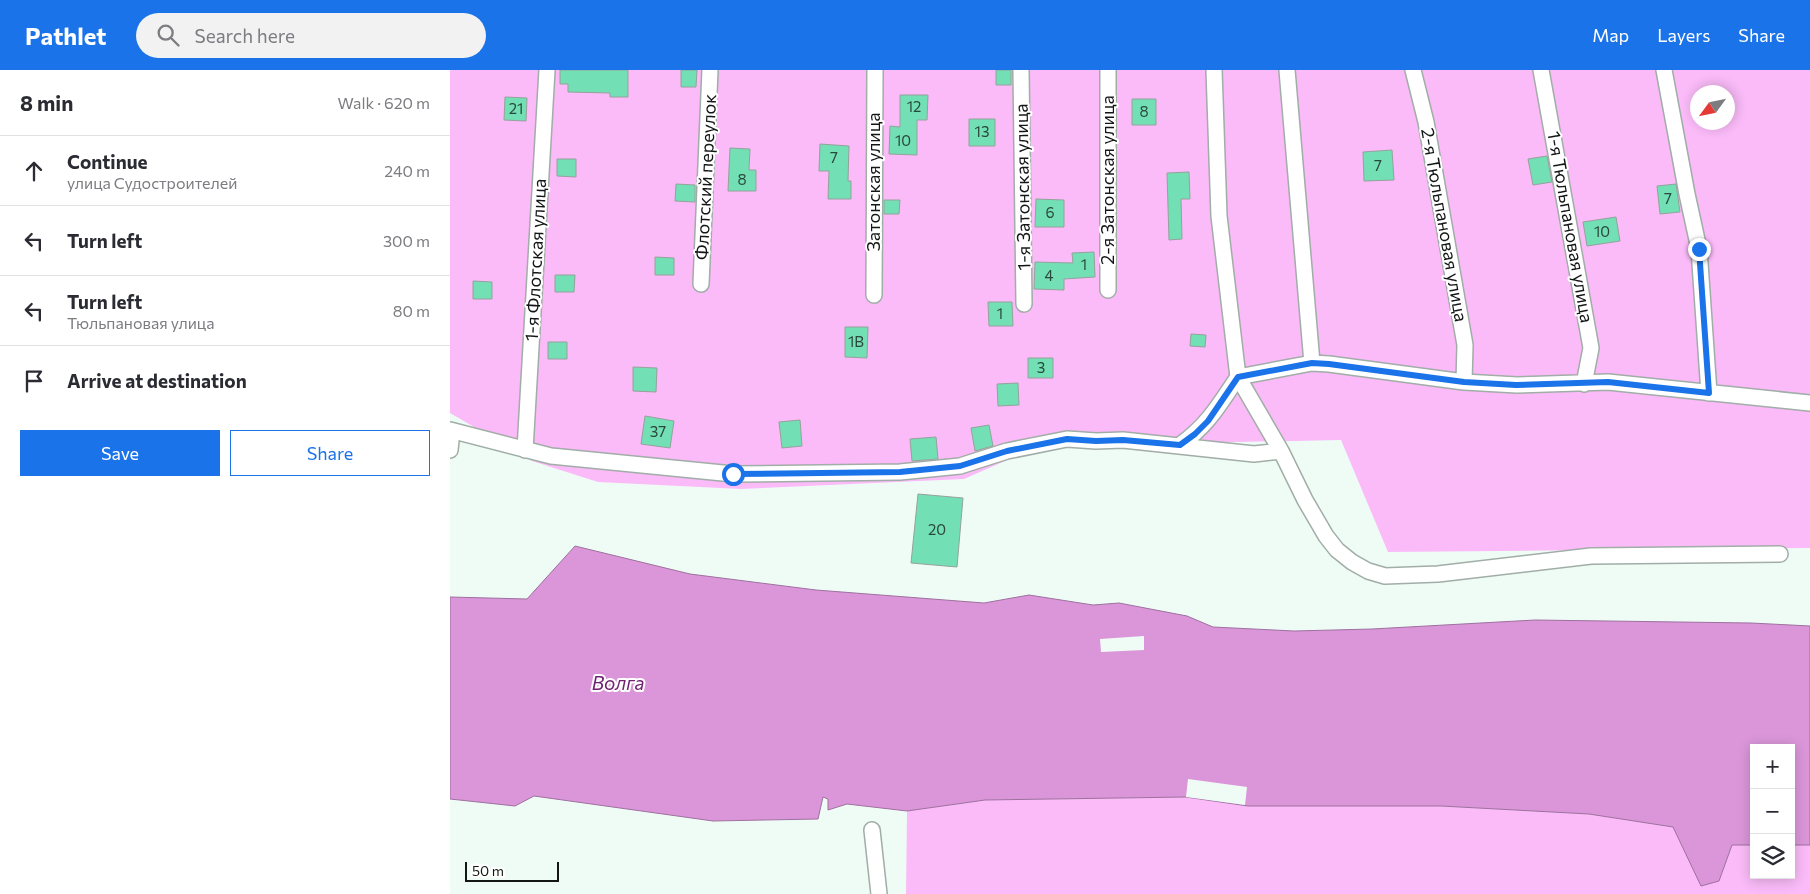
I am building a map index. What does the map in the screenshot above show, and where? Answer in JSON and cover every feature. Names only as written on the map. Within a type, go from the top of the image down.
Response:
[{"type":"street","name":"1-я Флотская улица","points":[[525,450],[547,70]]},
{"type":"street","name":"Флотский переулок","points":[[701,284],[710,70]]},
{"type":"street","name":"Затонская улица","points":[[874,295],[875,70]]},
{"type":"street","name":"1-я Затонская улица","points":[[1021,70],[1024,304]]},
{"type":"street","name":"2-я Затонская улица","points":[[1108,70],[1108,290]]},
{"type":"street","points":[[1214,70],[1219,216],[1238,377],[1281,451],[1305,500],[1326,536],[1337,550],[1360,566],[1385,576],[1438,574],[1591,556],[1780,554]]},
{"type":"street","points":[[1287,70],[1312,363]]},
{"type":"street","name":"2-я Тюльпановая улица","points":[[1413,70],[1426,122],[1465,345],[1464,382]]},
{"type":"street","name":"1-я Тюльпановая улица","points":[[1541,70],[1591,348],[1584,384]]},
{"type":"street","points":[[1664,70],[1699,249],[1709,393]]},
{"type":"street","points":[[1180,445],[1208,421],[1238,377],[1312,363],[1464,382],[1516,385],[1608,382],[1810,403]]},
{"type":"street","points":[[450,450],[451,431],[551,456],[733,474],[900,472],[960,466],[1007,451],[1067,439],[1123,440],[1254,454],[1281,451]]},
{"type":"street","points":[[872,830],[879,894]]},
{"type":"shaded area","points":[[450,70],[1810,70],[1810,548],[1388,552],[1341,440],[1039,446],[964,479],[741,489],[598,482],[532,461],[450,413]]},
{"type":"shaded area","points":[[1186,797],[1248,806],[1441,806],[1589,814],[1673,827],[1719,881],[1732,845],[1750,845],[1750,879],[1795,879],[1795,845],[1810,845],[1810,894],[906,894],[907,811],[985,800]]},
{"type":"water","name":"Волга","points":[[575,546],[690,574],[816,590],[984,603],[1029,595],[1093,605],[1119,603],[1187,616],[1213,627],[1294,631],[1372,629],[1535,620],[1751,623],[1810,626],[1810,845],[1795,845],[1795,744],[1750,744],[1750,845],[1732,845],[1719,881],[1701,886],[1673,827],[1589,814],[1441,806],[1248,806],[1186,797],[985,800],[907,811],[847,804],[828,810],[828,799],[823,797],[818,819],[713,821],[534,796],[515,806],[450,799],[450,597],[527,599]]},
{"type":"pier","points":[[1144,636],[1144,650],[1101,652],[1100,639]]},
{"type":"pier","points":[[1188,779],[1247,787],[1245,805],[1186,797]]},
{"type":"building","points":[[560,70],[628,70],[628,97],[610,97],[610,93],[568,92],[568,84],[560,84]]},
{"type":"building","points":[[681,70],[697,70],[696,87],[681,87]]},
{"type":"building","points":[[996,70],[1011,70],[1011,85],[996,85]]},
{"type":"building","points":[[900,95],[928,95],[927,120],[917,120],[917,155],[889,154],[890,126],[900,127]]},
{"type":"building","points":[[505,97],[527,98],[526,121],[504,120]]},
{"type":"building","points":[[1132,99],[1156,99],[1156,125],[1132,125]]},
{"type":"building","points":[[969,119],[995,119],[995,146],[969,146]]},
{"type":"building","points":[[820,144],[849,146],[848,181],[851,181],[851,199],[828,199],[829,171],[819,171]]},
{"type":"building","points":[[730,148],[750,149],[749,170],[756,170],[756,191],[728,191]]},
{"type":"building","points":[[1392,150],[1394,180],[1364,181],[1363,152]]},
{"type":"building","points":[[1547,156],[1552,182],[1533,185],[1528,159]]},
{"type":"building","points":[[557,159],[576,159],[576,177],[557,176]]},
{"type":"building","points":[[1189,172],[1190,199],[1181,199],[1182,239],[1169,240],[1167,173]]},
{"type":"building","points":[[676,184],[695,185],[695,202],[675,201]]},
{"type":"building","points":[[1676,184],[1680,212],[1660,214],[1657,186]]},
{"type":"building","points":[[1036,199],[1064,200],[1064,227],[1035,227]]},
{"type":"building","points":[[884,200],[900,200],[899,214],[884,214]]},
{"type":"building","points":[[1616,217],[1620,241],[1587,246],[1583,222]]},
{"type":"building","points":[[1094,252],[1095,277],[1064,279],[1064,290],[1034,289],[1035,262],[1073,263],[1072,253]]},
{"type":"building","points":[[655,257],[674,258],[674,275],[655,275]]},
{"type":"building","points":[[555,275],[575,275],[574,292],[555,292]]},
{"type":"building","points":[[473,281],[492,282],[492,299],[473,299]]},
{"type":"building","points":[[988,302],[1012,302],[1013,326],[989,326]]},
{"type":"building","points":[[845,327],[868,327],[867,358],[845,357]]},
{"type":"building","points":[[1191,334],[1206,335],[1205,347],[1190,346]]},
{"type":"building","points":[[548,342],[567,342],[567,359],[548,359]]},
{"type":"building","points":[[1028,358],[1053,358],[1053,378],[1028,378]]},
{"type":"building","points":[[633,367],[657,368],[656,392],[633,391]]},
{"type":"building","points":[[1018,383],[1019,405],[998,406],[997,384]]},
{"type":"building","points":[[645,416],[674,421],[670,448],[641,444]]},
{"type":"building","points":[[800,420],[802,446],[782,448],[779,422]]},
{"type":"building","points":[[989,425],[993,446],[975,451],[971,428]]},
{"type":"building","points":[[936,437],[938,459],[912,461],[910,439]]},
{"type":"building","points":[[918,494],[963,498],[957,567],[911,563]]},
{"type":"route","points":[[733,474],[900,472],[960,466],[1007,451],[1067,439],[1123,440],[1180,445],[1208,421],[1238,377],[1312,363],[1464,382],[1516,385],[1608,382],[1709,393],[1699,249]]}]
